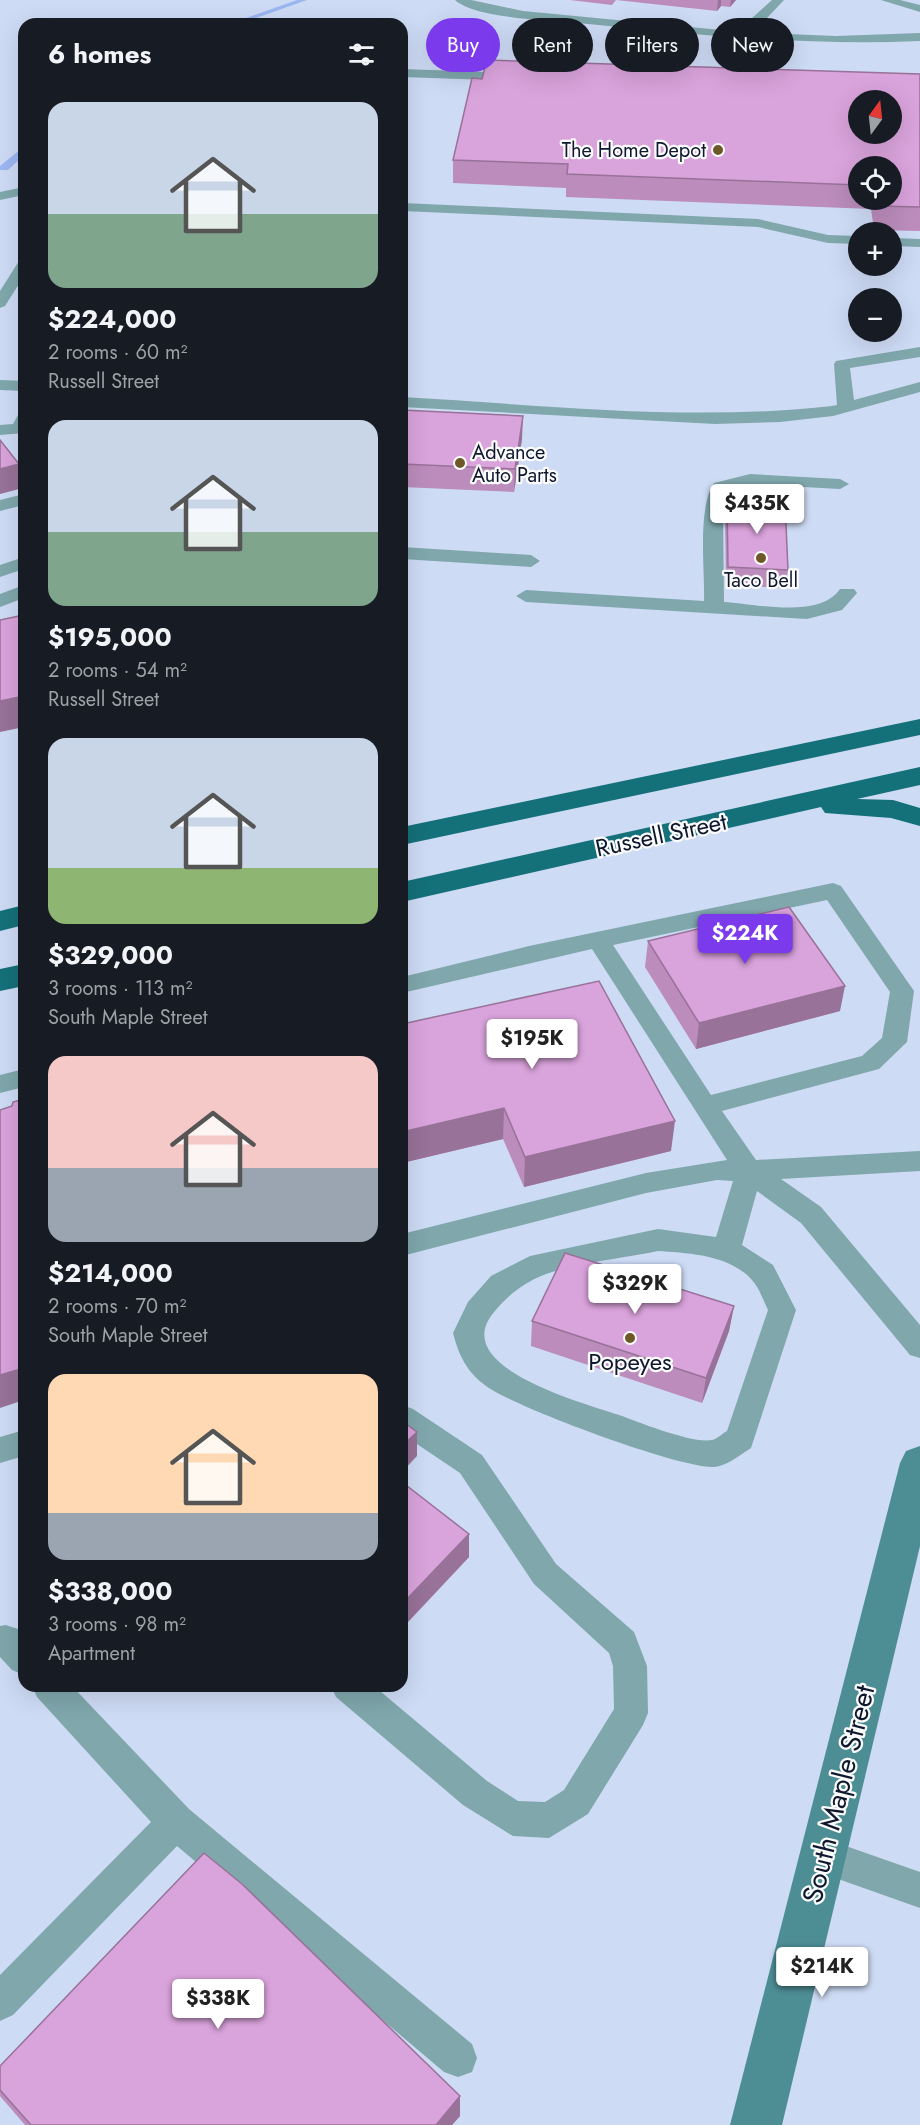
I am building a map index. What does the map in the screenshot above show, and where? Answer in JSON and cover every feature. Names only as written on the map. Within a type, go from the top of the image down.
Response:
[{"type":"highway","points":[[408,835],[920,727]]},
{"type":"highway","name":"Russell Street","points":[[408,891],[920,776]]},
{"type":"highway","points":[[797,805],[893,809],[920,817]]},
{"type":"highway","points":[[0,921],[18,916]]},
{"type":"highway","points":[[0,980],[18,976]]},
{"type":"main road","name":"South Maple Street","points":[[756,2125],[920,1463]]},
{"type":"lane","points":[[461,0],[506,11],[709,33],[797,40],[852,41],[920,37]]},
{"type":"lane","points":[[709,33],[742,28],[768,14],[778,0]]},
{"type":"lane","points":[[887,0],[920,9]]},
{"type":"lane","points":[[768,14],[774,27],[797,40]]},
{"type":"lane","points":[[408,73],[531,78]]},
{"type":"lane","points":[[0,196],[18,192]]},
{"type":"lane","points":[[408,207],[758,223],[828,239],[848,240]]},
{"type":"lane","points":[[902,242],[920,243]]},
{"type":"lane","points":[[0,303],[18,274]]},
{"type":"lane","points":[[846,407],[842,364],[920,351]]},
{"type":"lane","points":[[0,385],[18,386]]},
{"type":"lane","points":[[408,402],[715,419],[780,417],[846,407],[920,387]]},
{"type":"lane","points":[[408,414],[552,422],[726,427],[801,426],[920,400]]},
{"type":"lane","points":[[0,430],[18,428]]},
{"type":"lane","points":[[714,607],[714,504],[720,488],[750,479],[840,484]]},
{"type":"lane","points":[[0,506],[18,501]]},
{"type":"lane","points":[[408,553],[531,561]]},
{"type":"lane","points":[[0,571],[18,565]]},
{"type":"lane","points":[[526,596],[807,613],[827,610],[841,603],[847,593]]},
{"type":"lane","points":[[0,601],[18,594]]},
{"type":"lane","points":[[408,985],[598,940],[833,891],[902,991],[894,1042],[870,1063],[705,1106]]},
{"type":"lane","points":[[598,940],[749,1171],[811,1215],[920,1346]]},
{"type":"lane","points":[[0,1084],[18,1080]]},
{"type":"lane","points":[[408,1243],[646,1183],[717,1170],[749,1171],[920,1161]]},
{"type":"lane","points":[[726,1251],[749,1171]]},
{"type":"lane","points":[[658,1240],[693,1242],[726,1251],[761,1269],[782,1310],[740,1439],[715,1454],[680,1449],[528,1396],[496,1377],[473,1354],[468,1333],[478,1310],[501,1284],[540,1264],[658,1240]]},
{"type":"lane","points":[[355,1692],[475,1793],[513,1818],[549,1820],[576,1802],[631,1713],[630,1666],[622,1643],[545,1574],[471,1464],[408,1422]]},
{"type":"lane","points":[[0,1450],[18,1445]]},
{"type":"lane","points":[[0,1641],[6,1640],[18,1653]]},
{"type":"lane","points":[[55,1692],[176,1822],[458,2058]]},
{"type":"lane","points":[[0,2002],[176,1822]]},
{"type":"lane","points":[[823,1856],[920,1890]]},
{"type":"building","name":"The Home Depot","points":[[500,60],[512,61],[512,72],[593,72],[593,63],[605,64],[605,72],[699,72],[699,67],[711,67],[711,72],[794,72],[794,70],[920,74],[920,207],[902,207],[902,156],[848,156],[848,185],[567,174],[568,164],[453,160],[472,78],[482,79],[484,72],[500,72]]},
{"type":"building","points":[[408,410],[523,416],[515,469],[408,464]]},
{"type":"building","points":[[0,440],[18,464],[0,469]]},
{"type":"building","name":"Taco Bell","points":[[727,499],[785,502],[788,570],[728,567]]},
{"type":"building","points":[[18,616],[18,697],[0,701],[0,620]]},
{"type":"building","points":[[789,907],[845,986],[699,1023],[648,941]]},
{"type":"building","points":[[599,981],[675,1121],[525,1157],[504,1108],[408,1131],[408,1023]]},
{"type":"building","points":[[18,1101],[18,1370],[0,1375],[0,1110],[12,1106],[13,1102]]},
{"type":"building","name":"Popeyes","points":[[565,1253],[734,1306],[706,1378],[532,1321]]},
{"type":"building","points":[[408,1425],[417,1432],[408,1440]]},
{"type":"building","points":[[408,1487],[469,1534],[408,1598]]},
{"type":"building","points":[[204,1853],[242,1884],[460,2096],[436,2125],[31,2125],[0,2090],[0,2066]]},
{"type":"waterway","points":[[250,18],[304,0]]},
{"type":"waterway","points":[[0,168],[5,168],[18,156]]},
{"type":"place","name":"The Home Depot","points":[[718,150]]},
{"type":"place","name":"Advance Auto Parts","points":[[460,463]]},
{"type":"place","name":"Taco Bell","points":[[761,558]]},
{"type":"place","name":"Popeyes","points":[[630,1338]]}]
